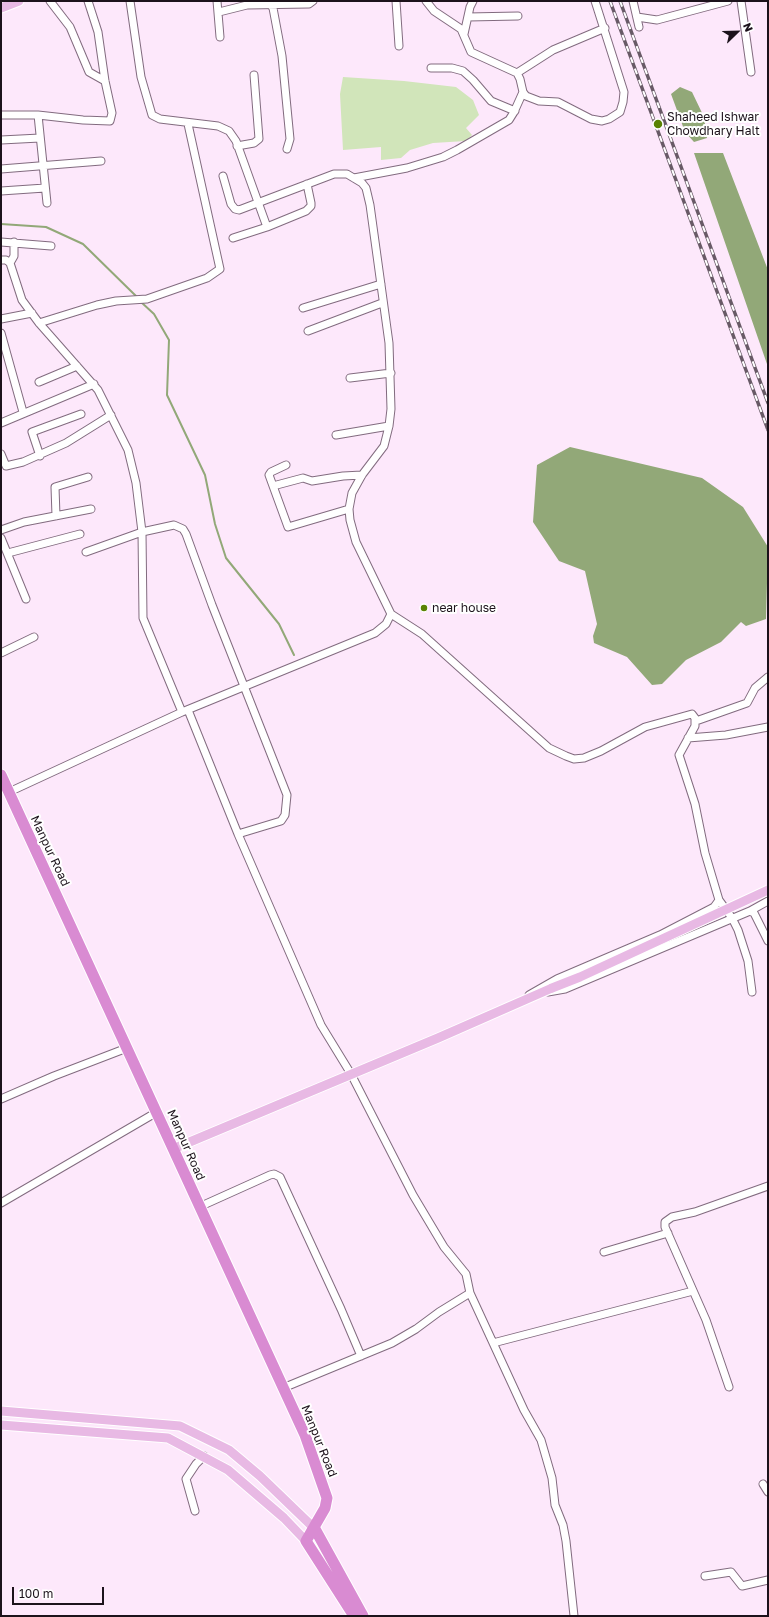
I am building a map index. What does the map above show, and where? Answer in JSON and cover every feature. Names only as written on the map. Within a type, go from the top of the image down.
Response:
[{"type":"highway","name":"Manpur Road","points":[[1,775],[157,1112],[313,1455],[327,1498],[325,1508],[306,1541]]},
{"type":"highway","points":[[314,1529],[363,1616]]},
{"type":"highway","points":[[306,1541],[354,1616]]},
{"type":"main road","points":[[5,5],[19,1]]},
{"type":"main road","points":[[173,1149],[438,1038],[524,999],[580,977],[768,890]]},
{"type":"main road","points":[[1,1411],[180,1426],[229,1450],[260,1476],[314,1529]]},
{"type":"main road","points":[[1,1425],[168,1438],[228,1470],[284,1518],[306,1541]]},
{"type":"street","points":[[50,1],[70,27],[89,72],[105,81]]},
{"type":"street","points":[[1,115],[38,115],[109,121],[112,114],[105,81],[98,32],[88,1]]},
{"type":"street","points":[[130,1],[141,77],[150,112],[155,117],[160,119],[188,124],[218,126],[229,131],[236,144],[260,204],[267,227]]},
{"type":"street","points":[[218,1],[220,37]]},
{"type":"street","points":[[219,12],[247,3],[267,2],[309,4],[313,1]]},
{"type":"street","points":[[396,1],[398,46]]},
{"type":"street","points":[[426,1],[430,8],[459,27],[464,34],[469,48],[475,55],[517,73],[523,92],[532,100],[561,103],[597,121],[615,116],[622,107],[624,92],[605,28],[594,1]]},
{"type":"street","points":[[464,1],[468,14]]},
{"type":"street","points":[[464,34],[468,14],[474,1]]},
{"type":"street","points":[[633,1],[639,27]]},
{"type":"street","points":[[637,17],[658,20],[728,1]]},
{"type":"street","points":[[741,1],[751,72]]},
{"type":"street","points":[[267,2],[273,8],[282,56],[290,139],[287,149]]},
{"type":"street","points":[[468,14],[518,16]]},
{"type":"street","points":[[517,73],[553,50],[605,28]]},
{"type":"street","points":[[431,68],[452,68],[463,71],[473,80],[489,99],[515,111]]},
{"type":"street","points":[[236,144],[254,143],[259,139],[254,75]]},
{"type":"street","points":[[354,178],[408,168],[443,157],[503,124],[515,111],[523,92]]},
{"type":"street","points":[[38,115],[47,203]]},
{"type":"street","points":[[39,324],[116,301],[147,299],[207,278],[220,269],[188,124]]},
{"type":"street","points":[[1,140],[40,138]]},
{"type":"street","points":[[1,168],[101,161]]},
{"type":"street","points":[[223,176],[231,204],[235,209],[239,210],[260,204],[307,184],[334,174],[341,173],[362,183],[368,194],[388,343],[391,373],[391,409],[389,426],[380,453],[362,476],[352,493],[349,509],[352,530],[356,542],[391,614],[422,634],[548,748],[566,756],[584,758],[601,752],[645,727],[692,714],[696,721]]},
{"type":"street","points":[[233,238],[267,227],[309,209],[312,203],[307,184]]},
{"type":"street","points":[[1,191],[45,188]]},
{"type":"street","points":[[1,242],[51,246]]},
{"type":"street","points":[[10,263],[14,256],[14,242]]},
{"type":"street","points":[[1,260],[6,260],[10,263],[22,300],[39,324],[94,384],[128,450],[136,483],[142,532],[143,618],[185,711],[321,1025],[352,1074],[413,1195],[444,1247],[466,1274],[470,1293],[524,1410],[538,1433],[552,1478],[555,1505],[564,1525],[574,1616]]},
{"type":"street","points":[[303,308],[381,284]]},
{"type":"street","points":[[308,331],[382,303]]},
{"type":"street","points":[[1,319],[32,313]]},
{"type":"street","points":[[1,333],[23,412]]},
{"type":"street","points":[[39,382],[77,366]]},
{"type":"street","points":[[350,378],[391,373]]},
{"type":"street","points":[[1,423],[23,412],[94,384]]},
{"type":"street","points":[[40,456],[32,432],[81,414]]},
{"type":"street","points":[[1,454],[5,464],[9,466],[40,456],[81,435],[111,415]]},
{"type":"street","points":[[336,434],[389,426]]},
{"type":"street","points":[[286,465],[269,474],[288,527],[349,509]]},
{"type":"street","points":[[273,486],[303,478],[312,481],[343,476],[362,476]]},
{"type":"street","points":[[56,516],[55,487],[88,477]]},
{"type":"street","points":[[1,530],[24,522],[91,509]]},
{"type":"street","points":[[86,552],[142,532],[174,525],[183,529],[287,795],[285,815],[281,821],[238,834]]},
{"type":"street","points":[[8,553],[80,534]]},
{"type":"street","points":[[1,538],[26,599]]},
{"type":"street","points":[[9,792],[244,685],[375,633],[386,624],[391,614]]},
{"type":"street","points":[[1,653],[34,637]]},
{"type":"street","points":[[752,992],[746,952],[732,918],[719,900],[705,853],[695,804],[680,759],[680,752],[696,721],[746,704],[755,688],[768,678]]},
{"type":"street","points":[[688,738],[726,736],[768,727]]},
{"type":"street","points":[[524,999],[557,979],[660,935],[714,907],[719,900]]},
{"type":"street","points":[[548,990],[566,989],[750,911],[768,901]]},
{"type":"street","points":[[750,911],[754,913],[768,941]]},
{"type":"street","points":[[1,1099],[127,1048]]},
{"type":"street","points":[[1,1203],[157,1112]]},
{"type":"street","points":[[200,1207],[270,1175],[274,1174],[280,1177],[361,1356]]},
{"type":"street","points":[[729,1387],[706,1320],[665,1224],[669,1218],[694,1212],[768,1186]]},
{"type":"street","points":[[604,1252],[668,1233]]},
{"type":"street","points":[[493,1343],[693,1291]]},
{"type":"street","points":[[283,1388],[392,1343],[470,1293]]},
{"type":"street","points":[[195,1511],[186,1478],[204,1456]]},
{"type":"street","points":[[763,1484],[768,1492]]},
{"type":"street","points":[[705,1576],[731,1572],[739,1584],[744,1586],[768,1580]]},
{"type":"shaded area","points":[[343,77],[404,81],[456,87],[473,100],[479,115],[466,128],[472,135],[466,141],[433,143],[410,150],[401,158],[381,160],[381,147],[343,150],[340,94]]},
{"type":"shaded area","points":[[680,87],[692,92],[704,117],[707,138],[694,142],[685,132],[671,94]]},
{"type":"shaded area","points":[[694,153],[723,153],[768,270],[768,367]]},
{"type":"shaded area","points":[[570,447],[702,478],[743,507],[768,547],[766,619],[746,626],[741,622],[721,642],[686,660],[662,684],[652,685],[627,657],[594,643],[593,636],[597,624],[585,571],[559,561],[533,522],[537,465]]},
{"type":"waterway","points":[[1,224],[46,227],[83,244],[137,297]]},
{"type":"waterway","points":[[141,302],[154,314],[169,340],[167,395],[205,475],[215,524],[226,558],[279,624],[294,655]]},
{"type":"railway","points":[[610,1],[768,430]]},
{"type":"railway","points":[[620,1],[768,403]]},
{"type":"place","name":"Shaheed Ishwar Chowdhary Halt","points":[[658,124]]},
{"type":"place","name":"near house","points":[[424,608]]}]
